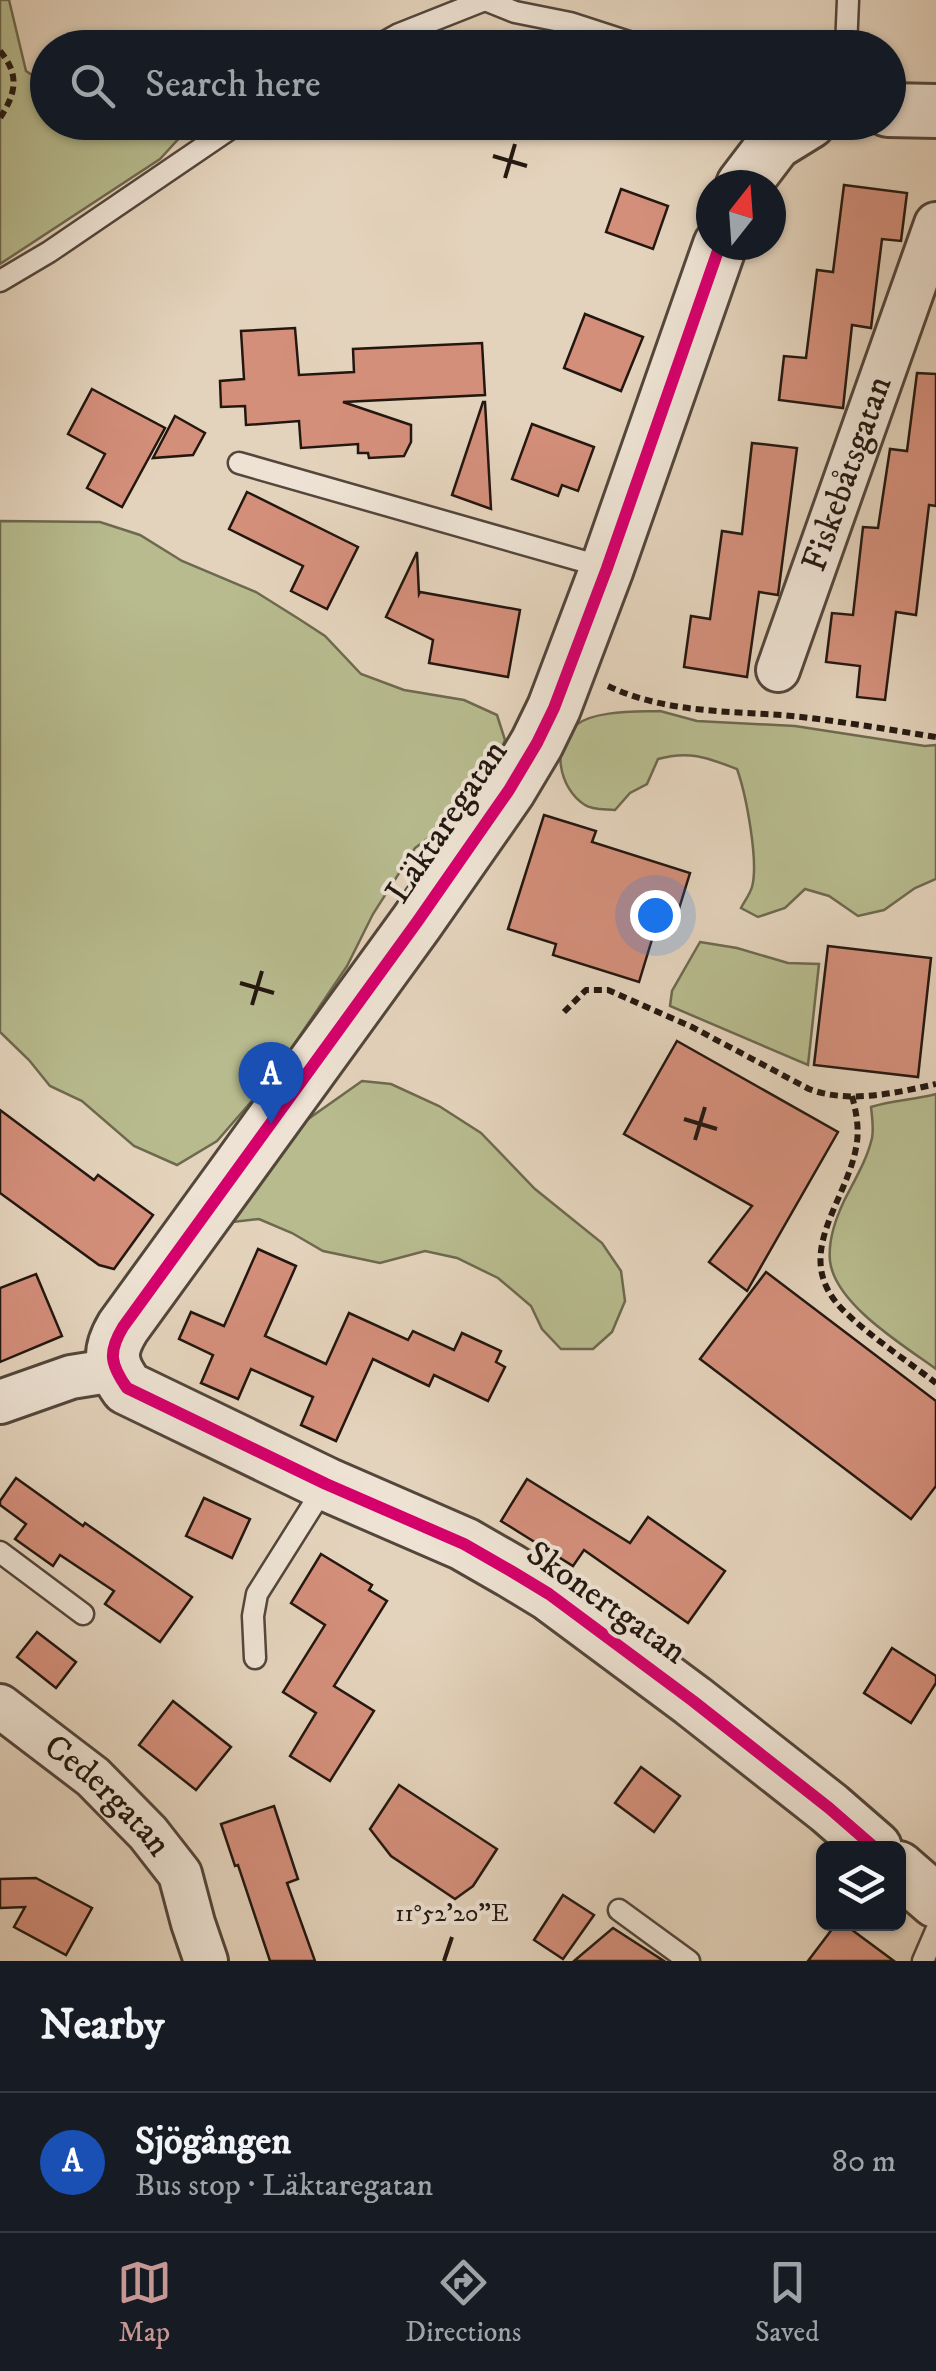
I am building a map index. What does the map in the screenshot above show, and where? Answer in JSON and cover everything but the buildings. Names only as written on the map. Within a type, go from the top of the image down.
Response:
[{"type":"street","points":[[906,110],[936,111]]},
{"type":"street","points":[[755,170],[781,140]]},
{"type":"street","name":"Fiskebåtsgatan","points":[[778,670],[936,224]]},
{"type":"street","name":"Läktaregatan","points":[[115,1370],[112,1346],[122,1327],[322,1055],[509,790],[554,708],[715,260]]},
{"type":"street","points":[[0,1402],[71,1377],[115,1370]]},
{"type":"street","name":"Skonertgatan","points":[[115,1370],[128,1388],[326,1484],[464,1544],[549,1594],[693,1701],[868,1841]]},
{"type":"street","name":"Cedergatan","points":[[0,1706],[92,1777],[148,1833],[180,1874],[206,1961]]},
{"type":"street","points":[[906,1875],[936,1901]]},
{"type":"lane","points":[[409,30],[486,0],[515,12],[591,30]]},
{"type":"lane","points":[[847,30],[848,0]]},
{"type":"lane","points":[[0,281],[214,140]]},
{"type":"lane","points":[[239,464],[607,568]]},
{"type":"lane","points":[[255,1658],[253,1616],[257,1594],[326,1484]]},
{"type":"lane","points":[[0,1552],[84,1614]]},
{"type":"lane","points":[[618,1910],[689,1961]]},
{"type":"lane","points":[[923,1961],[936,1931]]},
{"type":"path","points":[[0,52],[14,73],[14,87],[0,118]]},
{"type":"path","points":[[570,668],[632,698],[712,712],[779,715],[936,736]]},
{"type":"path","points":[[564,1012],[586,990],[608,990],[692,1027],[824,1095],[852,1096],[936,1084]]},
{"type":"path","points":[[852,1096],[857,1114],[857,1144],[826,1226],[819,1259],[822,1275],[844,1312],[936,1383]]},
{"type":"green space","points":[[0,0],[9,0],[26,71],[30,74],[30,140],[177,140],[160,159],[0,264]]},
{"type":"green space","points":[[0,521],[100,522],[140,535],[182,561],[256,592],[299,619],[325,636],[361,674],[404,690],[464,700],[497,715],[505,740],[488,783],[459,815],[415,848],[373,914],[347,966],[270,1080],[217,1141],[177,1165],[134,1146],[82,1101],[50,1086],[0,1032]]},
{"type":"green space","points":[[660,711],[697,721],[795,726],[936,745],[936,879],[915,888],[884,910],[858,916],[829,896],[805,889],[785,908],[758,917],[741,908],[752,887],[754,862],[748,811],[737,769],[689,755],[658,759],[647,784],[630,793],[615,810],[585,805],[564,778],[563,743],[576,725],[605,714]]},
{"type":"green space","points":[[700,942],[788,963],[819,964],[808,1065],[670,1006],[672,991]]},
{"type":"green space","points":[[362,1081],[391,1084],[439,1106],[481,1133],[535,1189],[602,1243],[621,1271],[625,1301],[612,1332],[593,1349],[561,1349],[542,1329],[531,1306],[498,1278],[457,1258],[425,1251],[380,1263],[323,1251],[259,1219],[233,1222],[304,1122]]},
{"type":"green space","points":[[936,1094],[936,1369],[857,1308],[835,1277],[830,1254],[838,1215],[870,1146],[871,1107]]},
{"type":"cycle path","points":[[715,260],[607,568],[537,743],[417,922],[123,1327],[113,1358],[127,1388],[326,1484],[464,1544],[549,1594],[693,1701],[867,1841]]},
{"type":"place","name":"Sjögången","points":[[271,1124]]}]
